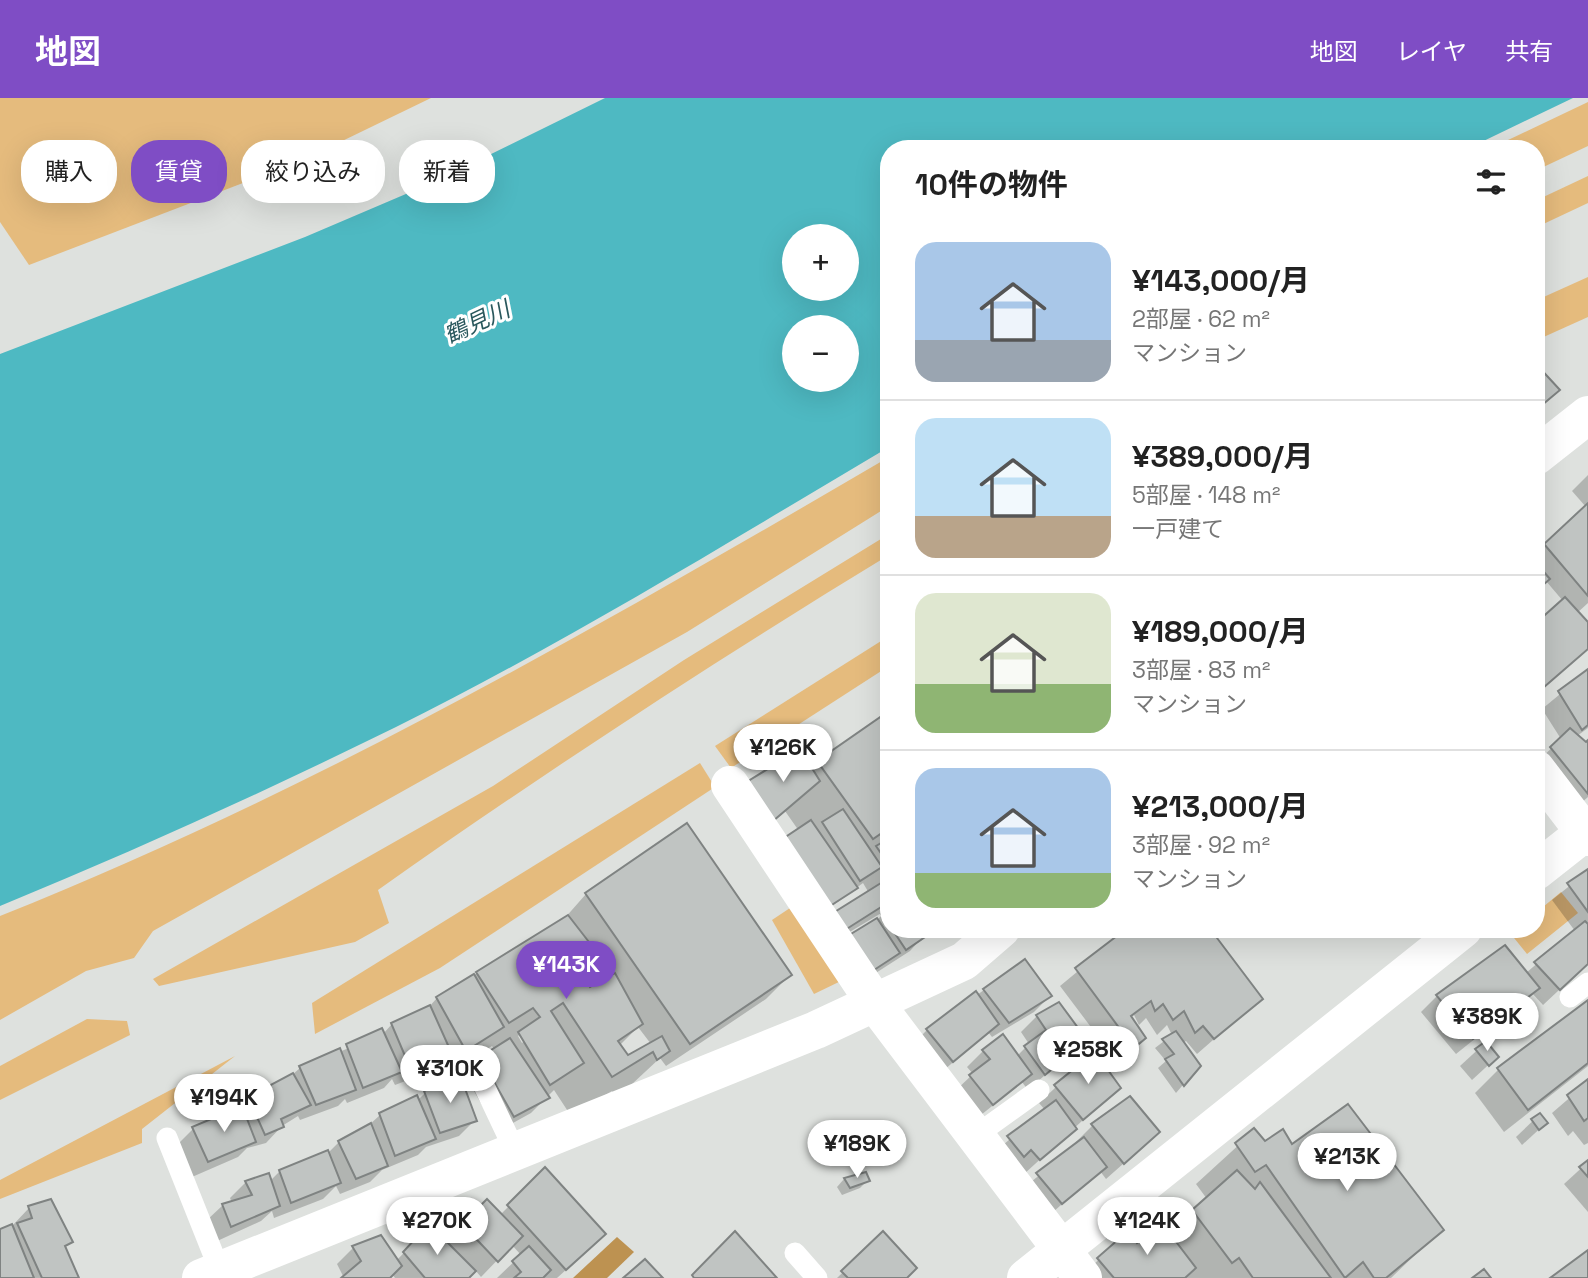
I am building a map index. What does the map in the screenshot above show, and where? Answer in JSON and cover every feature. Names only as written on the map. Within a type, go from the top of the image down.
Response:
[{"type":"street","points":[[1545,449],[1588,415]]},
{"type":"street","points":[[1545,780],[1587,833],[1545,864]]},
{"type":"street","points":[[730,785],[875,1003],[1072,1264]]},
{"type":"street","points":[[216,1276],[514,1150],[816,1030],[964,961],[991,938]]},
{"type":"street","points":[[1026,1278],[1072,1264],[1452,938]]},
{"type":"lane","points":[[1570,997],[1588,983]]},
{"type":"lane","points":[[477,1071],[514,1150]]},
{"type":"lane","points":[[975,1136],[1039,1090]]},
{"type":"lane","points":[[167,1139],[216,1276]]},
{"type":"lane","points":[[795,1253],[817,1278]]},
{"type":"shaded area","points":[[0,98],[431,98],[344,140],[241,140],[241,184],[227,189],[227,140],[131,140],[131,203],[191,203],[29,265],[0,222]]},
{"type":"shaded area","points":[[1588,102],[1588,146],[1545,166],[1545,140],[1508,140]]},
{"type":"shaded area","points":[[1588,176],[1588,203],[1545,223],[1545,196]]},
{"type":"shaded area","points":[[1588,277],[1588,317],[1545,336],[1545,296]]},
{"type":"shaded area","points":[[880,462],[880,512],[687,632],[153,931],[134,958],[86,971],[0,1020],[0,916],[115,868],[342,761],[563,644]]},
{"type":"shaded area","points":[[880,540],[880,561],[631,718],[378,890],[389,923],[355,942],[159,986],[153,979],[493,786],[684,660]]},
{"type":"shaded area","points":[[880,642],[880,672],[731,768],[715,746]]},
{"type":"shaded area","points":[[700,763],[715,787],[440,968],[315,1034],[312,1003]]},
{"type":"shaded area","points":[[1561,892],[1578,913],[1527,954],[1514,938],[1545,938],[1545,905]]},
{"type":"shaded area","points":[[796,904],[843,980],[814,994],[772,920]]},
{"type":"shaded area","points":[[87,1019],[127,1021],[130,1035],[0,1100],[0,1066]]},
{"type":"shaded area","points":[[235,1056],[142,1129],[142,1143],[0,1199],[0,1180]]},
{"type":"shaded area","points":[[617,1237],[634,1252],[607,1278],[573,1278]]},
{"type":"water","name":"鶴見川","points":[[605,98],[1573,98],[1486,140],[880,140],[880,452],[645,592],[459,695],[249,797],[0,906],[0,354],[305,237],[399,197],[399,203],[495,203],[495,152]]},
{"type":"building","points":[[1545,374],[1560,390],[1545,402]]},
{"type":"building","points":[[1588,503],[1588,596],[1545,545]]},
{"type":"building","points":[[1565,597],[1588,622],[1588,649],[1545,686],[1545,615]]},
{"type":"building","points":[[1588,669],[1588,725],[1582,730],[1558,691]]},
{"type":"building","points":[[880,717],[880,834],[873,839],[817,761]]},
{"type":"building","points":[[1570,728],[1586,742],[1588,740],[1588,794],[1550,747]]},
{"type":"building","points":[[800,749],[820,781],[773,821],[745,783]]},
{"type":"building","points":[[843,809],[880,864],[880,868],[860,881],[822,822]]},
{"type":"building","points":[[811,820],[858,888],[827,908],[781,840]]},
{"type":"building","points":[[687,823],[792,975],[690,1044],[585,893]]},
{"type":"building","points":[[1588,869],[1588,912],[1567,883]]},
{"type":"building","points":[[880,884],[880,908],[845,930],[833,913]]},
{"type":"building","points":[[568,915],[606,964],[585,979],[590,987],[615,973],[643,1024],[618,1041],[628,1055],[662,1036],[670,1051],[657,1060],[653,1052],[612,1077],[563,1003],[551,1011],[584,1063],[550,1085],[518,1032],[540,1017],[533,1008],[509,1023],[476,972]]},
{"type":"building","points":[[877,918],[880,923],[880,938],[890,938],[900,953],[871,972],[846,937]]},
{"type":"building","points":[[1585,921],[1588,924],[1588,964],[1560,990],[1534,962]]},
{"type":"building","points":[[898,938],[924,938],[906,950]]},
{"type":"building","points":[[1114,938],[1217,938],[1263,999],[1214,1039],[1203,1026],[1195,1033],[1184,1011],[1173,1020],[1163,1004],[1155,1011],[1151,1001],[1131,1016],[1146,1038],[1134,1048],[1075,968]]},
{"type":"building","points":[[1505,945],[1540,988],[1473,1039],[1436,995]]},
{"type":"building","points":[[1025,959],[1052,996],[1009,1023],[983,989]]},
{"type":"building","points":[[474,974],[504,1027],[466,1051],[436,997]]},
{"type":"building","points":[[976,991],[999,1024],[953,1062],[926,1029]]},
{"type":"building","points":[[1588,1000],[1588,1063],[1528,1110],[1497,1068]]},
{"type":"building","points":[[1059,1002],[1087,1040],[1045,1075],[1024,1046],[1046,1030],[1036,1015]]},
{"type":"building","points":[[430,1005],[452,1054],[411,1070],[391,1023]]},
{"type":"building","points":[[382,1028],[402,1072],[363,1088],[346,1044]]},
{"type":"building","points":[[1176,1031],[1201,1066],[1184,1086],[1165,1059],[1174,1054],[1162,1039]]},
{"type":"building","points":[[1003,1034],[1032,1074],[993,1105],[969,1075],[990,1059],[982,1050]]},
{"type":"building","points":[[510,1038],[550,1098],[514,1117],[480,1057]]},
{"type":"building","points":[[1486,1041],[1499,1057],[1489,1066],[1475,1049]]},
{"type":"building","points":[[340,1048],[356,1090],[316,1105],[299,1066]]},
{"type":"building","points":[[1095,1052],[1121,1088],[1083,1120],[1054,1085]]},
{"type":"building","points":[[293,1073],[311,1105],[281,1119],[284,1127],[265,1135],[248,1097]]},
{"type":"building","points":[[460,1075],[477,1121],[440,1133],[424,1091]]},
{"type":"building","points":[[1588,1079],[1588,1118],[1584,1121],[1567,1095]]},
{"type":"building","points":[[417,1095],[436,1139],[395,1156],[379,1113]]},
{"type":"building","points":[[1130,1096],[1160,1132],[1124,1164],[1091,1124]]},
{"type":"building","points":[[1056,1100],[1077,1129],[1040,1160],[1031,1150],[1024,1157],[1007,1136]]},
{"type":"building","points":[[1348,1104],[1444,1230],[1386,1278],[1374,1278],[1363,1262],[1345,1278],[1266,1165],[1255,1172],[1235,1143],[1254,1128],[1265,1141],[1283,1129],[1292,1144]]},
{"type":"building","points":[[242,1106],[256,1142],[208,1162],[192,1127]]},
{"type":"building","points":[[1540,1113],[1548,1123],[1539,1130],[1531,1119]]},
{"type":"building","points":[[371,1123],[388,1166],[356,1179],[338,1141]]},
{"type":"building","points":[[1084,1137],[1107,1167],[1062,1204],[1036,1173]]},
{"type":"building","points":[[328,1150],[341,1183],[291,1203],[279,1170]]},
{"type":"building","points":[[1588,1160],[1588,1177],[1579,1167]]},
{"type":"building","points":[[545,1167],[606,1234],[566,1270],[507,1205]]},
{"type":"building","points":[[1237,1170],[1255,1189],[1260,1182],[1331,1278],[1253,1278],[1239,1258],[1232,1263],[1192,1210]]},
{"type":"building","points":[[866,1172],[870,1181],[850,1188],[844,1178]]},
{"type":"building","points":[[269,1173],[280,1206],[231,1227],[222,1204],[252,1195],[245,1181]]},
{"type":"building","points":[[51,1199],[73,1242],[65,1246],[79,1278],[42,1278],[17,1223],[32,1218],[28,1206]]},
{"type":"building","points":[[487,1199],[523,1236],[498,1262],[462,1224]]},
{"type":"building","points":[[1161,1222],[1196,1268],[1185,1278],[1114,1278],[1097,1258],[1128,1231],[1137,1243]]},
{"type":"building","points":[[12,1224],[34,1278],[0,1278],[0,1229]]},
{"type":"building","points":[[429,1224],[476,1271],[469,1278],[425,1278],[403,1252]]},
{"type":"building","points":[[735,1231],[777,1278],[694,1278],[692,1275]]},
{"type":"building","points":[[883,1231],[917,1268],[907,1278],[848,1278],[841,1271]]},
{"type":"building","points":[[381,1235],[402,1266],[390,1278],[341,1278],[361,1261],[352,1246]]},
{"type":"building","points":[[529,1246],[551,1270],[543,1278],[514,1278],[521,1272],[512,1261]]},
{"type":"building","points":[[1588,1250],[1588,1278],[1550,1278]]},
{"type":"building","points":[[645,1259],[663,1278],[623,1278]]},
{"type":"building","points":[[1484,1269],[1491,1278],[1472,1278]]}]
